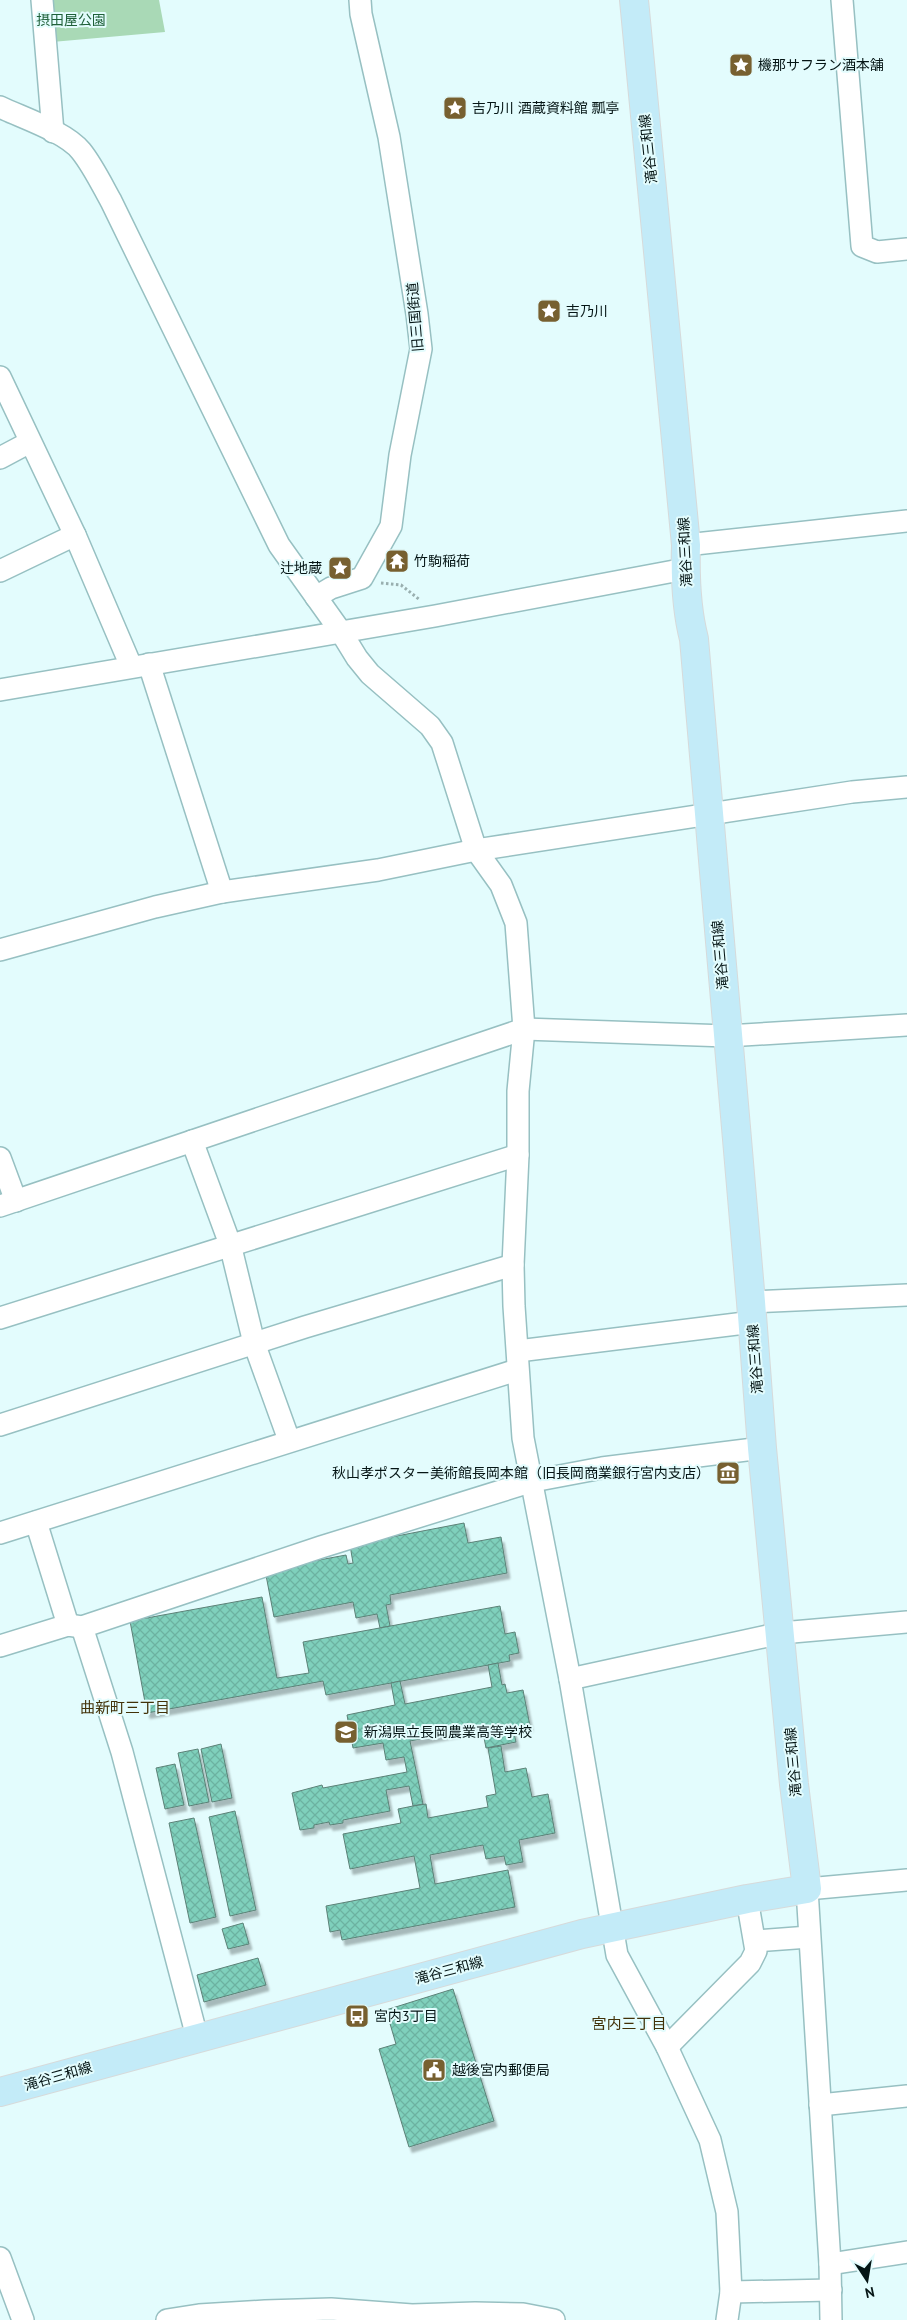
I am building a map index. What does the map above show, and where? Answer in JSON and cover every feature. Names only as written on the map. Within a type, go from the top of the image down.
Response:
[{"type":"main road","name":"滝谷三和線","points":[[0,2092],[582,1934],[747,1899],[807,1889],[794,1784],[762,1448],[694,639],[688,618],[686,557],[634,0]]},
{"type":"street","points":[[42,0],[54,132]]},
{"type":"street","name":"旧三国街道","points":[[360,0],[361,14],[389,138],[421,348],[400,455],[391,526],[362,578]]},
{"type":"street","points":[[842,0],[862,246],[876,252],[907,249]]},
{"type":"street","points":[[0,107],[54,132],[80,150],[94,170],[111,201],[278,545],[370,674],[418,714],[430,726],[442,743],[476,850],[501,885],[516,923],[524,1029],[518,1091],[518,1155],[513,1265],[523,1438],[533,1481],[570,1679],[611,1929],[617,1955],[667,2047],[710,2140],[727,2212],[730,2292],[727,2320]]},
{"type":"street","points":[[0,377],[140,665],[222,892]]},
{"type":"street","points":[[0,458],[30,442]]},
{"type":"street","points":[[0,690],[436,616],[686,557],[907,521]]},
{"type":"street","points":[[0,570],[75,534]]},
{"type":"street","points":[[316,597],[331,588],[362,578]]},
{"type":"street","points":[[0,950],[155,907],[222,892],[378,870],[476,850],[852,792],[907,787]]},
{"type":"street","points":[[0,1158],[8,1203],[524,1029],[727,1036],[907,1025]]},
{"type":"street","points":[[192,1141],[230,1244],[254,1343],[290,1440]]},
{"type":"street","points":[[0,1318],[230,1244],[518,1155]]},
{"type":"street","points":[[0,1425],[254,1343],[513,1265]]},
{"type":"street","points":[[0,1533],[290,1440],[517,1360],[752,1312],[907,1295]]},
{"type":"street","points":[[0,1646],[75,1626],[533,1481],[602,1468],[762,1448]]},
{"type":"street","points":[[36,1522],[122,1752],[198,2037]]},
{"type":"street","points":[[570,1679],[781,1633],[907,1622]]},
{"type":"street","points":[[831,2320],[830,2264],[807,1889],[907,1880]]},
{"type":"street","points":[[667,2047],[750,1963],[756,1951],[747,1899]]},
{"type":"street","points":[[755,1941],[809,1937]]},
{"type":"street","points":[[820,2105],[907,2096]]},
{"type":"street","points":[[830,2264],[907,2252]]},
{"type":"street","points":[[0,2258],[23,2320]]},
{"type":"street","points":[[730,2292],[831,2290]]},
{"type":"street","points":[[167,2320],[199,2315],[265,2311],[332,2315],[412,2315],[476,2312],[523,2314],[554,2320]]},
{"type":"path","points":[[362,578],[378,583],[401,585],[416,595],[436,616]]},
{"type":"green space","name":"摂田屋公園","points":[[51,0],[159,0],[165,32],[52,42]]},
{"type":"building","points":[[464,1523],[468,1543],[501,1537],[507,1573],[390,1595],[391,1604],[386,1605],[390,1626],[380,1628],[377,1614],[356,1618],[353,1602],[274,1617],[265,1570],[346,1555],[348,1564],[353,1563],[350,1545]]},
{"type":"building","points":[[262,1597],[277,1678],[309,1673],[303,1642],[500,1606],[505,1634],[515,1632],[519,1653],[509,1655],[510,1661],[326,1695],[323,1681],[147,1713],[130,1621]]},
{"type":"building","points":[[498,1663],[502,1685],[505,1684],[507,1693],[523,1690],[530,1726],[513,1729],[516,1742],[486,1748],[482,1727],[410,1741],[423,1804],[413,1806],[409,1786],[386,1790],[390,1811],[343,1820],[343,1823],[330,1825],[329,1822],[314,1825],[314,1828],[300,1830],[292,1793],[322,1785],[323,1788],[407,1772],[404,1757],[386,1760],[383,1743],[353,1748],[347,1715],[395,1705],[391,1683],[400,1681],[405,1704],[492,1687],[488,1665]]},
{"type":"building","points":[[221,1744],[232,1798],[212,1802],[201,1749]]},
{"type":"building","points":[[501,1746],[505,1772],[526,1768],[532,1797],[548,1794],[555,1833],[519,1840],[523,1862],[506,1865],[504,1856],[486,1859],[483,1845],[430,1855],[435,1884],[508,1870],[515,1907],[342,1940],[340,1930],[330,1932],[326,1906],[420,1888],[414,1856],[350,1869],[343,1834],[401,1823],[398,1809],[413,1806],[426,1804],[428,1818],[488,1807],[486,1796],[496,1794],[488,1748]]},
{"type":"building","points":[[198,1749],[209,1802],[189,1806],[178,1753]]},
{"type":"building","points":[[175,1764],[184,1805],[165,1809],[156,1768]]},
{"type":"building","points":[[235,1811],[256,1910],[230,1916],[209,1817]]},
{"type":"building","points":[[194,1818],[216,1917],[190,1923],[169,1823]]},
{"type":"building","points":[[243,1923],[249,1944],[228,1949],[222,1929]]},
{"type":"building","points":[[258,1958],[266,1985],[204,2002],[197,1975]]},
{"type":"building","points":[[453,1989],[494,2121],[409,2147],[379,2049],[396,2044],[386,2010]]},
{"type":"place","name":"機那サフラン酒本舗","points":[[741,65]]},
{"type":"place","name":"吉乃川 酒蔵資料館 瓢亭","points":[[455,108]]},
{"type":"place","name":"吉乃川","points":[[549,311]]},
{"type":"place","name":"竹駒稲荷","points":[[397,561]]},
{"type":"place","name":"辻地蔵","points":[[340,568]]},
{"type":"place","name":"秋山孝ポスター美術館長岡本館（旧長岡商業銀行宮内支店）","points":[[728,1473]]},
{"type":"place","name":"新潟県立長岡農業高等学校","points":[[346,1732]]},
{"type":"place","name":"宮内3丁目","points":[[357,2016]]},
{"type":"place","name":"越後宮内郵便局","points":[[434,2070]]},
{"type":"district","name":"曲新町三丁目","points":[[125,1707]]},
{"type":"district","name":"宮内三丁目","points":[[629,2023]]}]
